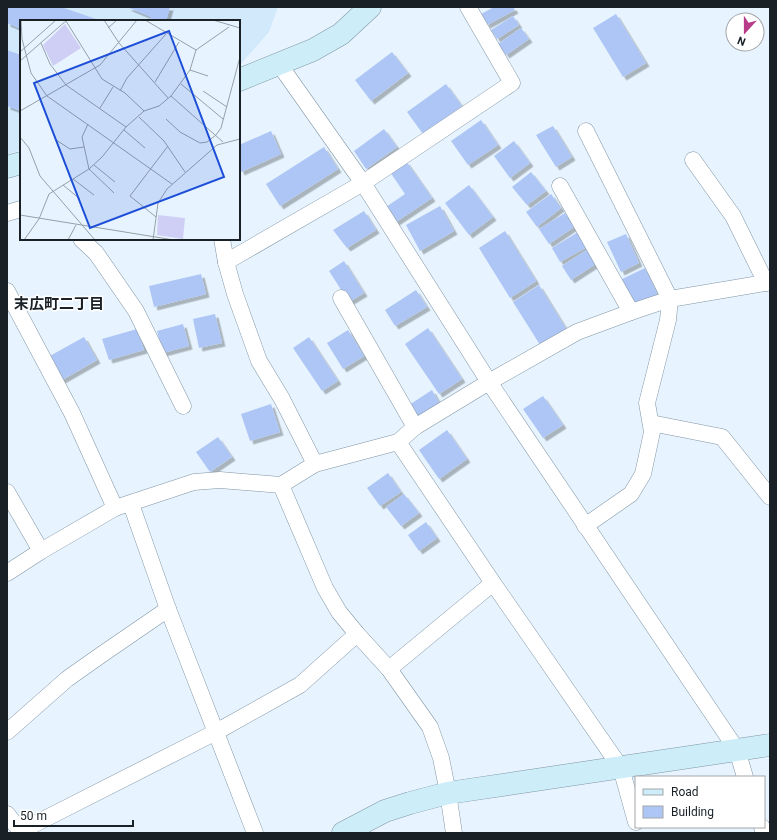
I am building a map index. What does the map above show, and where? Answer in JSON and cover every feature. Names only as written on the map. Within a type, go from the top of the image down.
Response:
[{"type":"street","points":[[240,80],[313,50],[341,34],[370,7]]},
{"type":"street","points":[[226,262],[362,183],[512,83],[468,7]]},
{"type":"street","points":[[279,64],[362,183],[489,382],[736,750],[745,776]]},
{"type":"street","points":[[585,526],[631,494],[643,474],[652,432],[647,403],[668,320],[670,299],[586,130]]},
{"type":"street","points":[[7,573],[41,551],[115,508],[131,504],[194,482],[220,480],[281,485],[315,464],[398,442],[415,427],[489,382],[577,332],[670,299],[768,283],[733,216],[694,160]]},
{"type":"street","points":[[7,167],[20,163]]},
{"type":"street","points":[[560,186],[631,312]]},
{"type":"street","points":[[7,213],[20,209]]},
{"type":"street","points":[[82,240],[96,253],[136,311],[183,406]]},
{"type":"street","points":[[222,240],[226,262],[235,294],[259,361],[282,399],[315,464]]},
{"type":"street","points":[[7,291],[72,413],[115,508]]},
{"type":"street","points":[[341,298],[415,427]]},
{"type":"street","points":[[651,423],[722,437],[770,497]]},
{"type":"street","points":[[398,442],[621,768],[635,818]]},
{"type":"street","points":[[281,485],[325,588],[339,612],[389,669],[430,727],[441,758],[454,833]]},
{"type":"street","points":[[7,492],[41,551]]},
{"type":"street","points":[[131,504],[168,609],[255,833]]},
{"type":"street","points":[[389,669],[493,583]]},
{"type":"street","points":[[7,732],[67,679],[168,609]]},
{"type":"street","points":[[7,814],[21,832],[216,732],[300,685],[357,634]]},
{"type":"street","points":[[343,833],[385,811],[448,793],[770,745]]},
{"type":"shaded area","points":[[7,7],[278,7],[269,32],[240,65],[240,20],[20,20],[20,150],[7,155]]},
{"type":"building","points":[[7,7],[61,7],[99,20],[20,20],[20,29],[7,23]]},
{"type":"building","points":[[127,7],[170,7],[166,20],[150,20],[151,17]]},
{"type":"building","points":[[494,7],[513,7],[515,10],[487,25],[481,14]]},
{"type":"building","points":[[616,14],[646,63],[623,77],[593,28]]},
{"type":"building","points":[[513,16],[519,25],[497,39],[491,30]]},
{"type":"building","points":[[521,28],[529,39],[506,55],[498,44]]},
{"type":"building","points":[[7,50],[20,55],[20,111],[7,106]]},
{"type":"building","points":[[392,52],[408,73],[371,101],[355,80]]},
{"type":"building","points":[[446,84],[462,106],[423,134],[407,112]]},
{"type":"building","points":[[481,120],[498,145],[468,165],[451,141]]},
{"type":"building","points":[[553,126],[572,157],[556,167],[536,135]]},
{"type":"building","points":[[384,129],[397,147],[366,169],[354,151]]},
{"type":"building","points":[[271,131],[281,154],[241,172],[240,145]]},
{"type":"building","points":[[514,141],[530,163],[510,178],[494,156]]},
{"type":"building","points":[[324,147],[338,169],[280,206],[266,184]]},
{"type":"building","points":[[406,161],[432,198],[396,222],[386,207],[405,194],[390,172]]},
{"type":"building","points":[[531,172],[546,191],[527,205],[512,187]]},
{"type":"building","points":[[469,185],[493,217],[469,235],[445,203]]},
{"type":"building","points":[[551,194],[561,208],[537,227],[526,212]]},
{"type":"building","points":[[440,206],[454,231],[420,251],[406,225]]},
{"type":"building","points":[[364,211],[376,230],[347,248],[333,230]]},
{"type":"building","points":[[565,213],[574,227],[549,244],[539,229]]},
{"type":"building","points":[[505,231],[536,281],[510,298],[479,248]]},
{"type":"building","points":[[578,232],[587,247],[560,262],[552,248]]},
{"type":"building","points":[[626,234],[639,263],[621,272],[607,242]]},
{"type":"building","points":[[588,249],[597,263],[571,280],[562,266]]},
{"type":"building","points":[[344,261],[364,293],[349,302],[329,271]]},
{"type":"building","points":[[645,268],[659,297],[636,308],[622,279]]},
{"type":"building","points":[[201,274],[206,294],[154,307],[149,286]]},
{"type":"building","points":[[539,285],[568,332],[542,348],[513,302]]},
{"type":"building","points":[[416,290],[427,307],[395,326],[385,310]]},
{"type":"building","points":[[215,314],[222,343],[199,348],[193,319]]},
{"type":"building","points":[[183,324],[189,346],[163,353],[157,331]]},
{"type":"building","points":[[428,328],[462,379],[439,394],[405,344]]},
{"type":"building","points":[[137,329],[144,350],[109,360],[102,339]]},
{"type":"building","points":[[348,330],[364,356],[343,369],[327,343]]},
{"type":"building","points":[[84,337],[97,360],[62,380],[48,357]]},
{"type":"building","points":[[309,337],[338,381],[322,391],[293,348]]},
{"type":"building","points":[[432,390],[441,406],[419,420],[409,405]]},
{"type":"building","points":[[543,396],[563,425],[543,438],[523,409]]},
{"type":"building","points":[[271,404],[280,432],[250,441],[241,414]]},
{"type":"building","points":[[447,430],[467,459],[439,479],[419,450]]},
{"type":"building","points":[[218,437],[232,457],[210,472],[196,452]]},
{"type":"building","points":[[388,473],[401,492],[380,506],[367,488]]},
{"type":"building","points":[[404,494],[419,513],[401,526],[386,507]]},
{"type":"building","points":[[426,522],[437,538],[419,551],[408,535]]},
{"type":"district","name":"末広町二丁目","points":[[59,304]]}]
